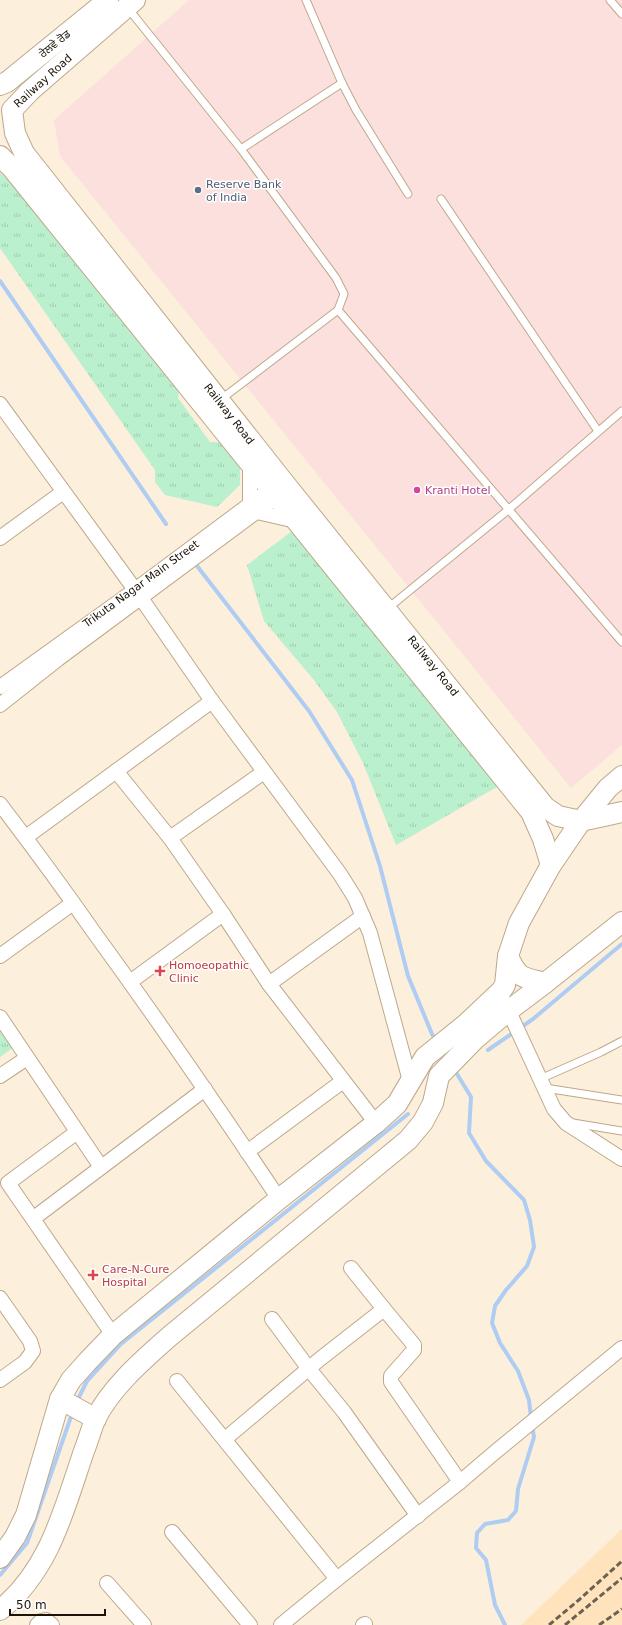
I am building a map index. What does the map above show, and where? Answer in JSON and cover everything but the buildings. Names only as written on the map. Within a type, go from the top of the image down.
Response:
[{"type":"main road","name":"ਰੇਲਵੇ ਰੋਡ","points":[[0,85],[8,82],[108,0]]},
{"type":"main road","name":"Railway Road","points":[[131,4],[30,91],[12,110],[15,133],[24,153],[219,401],[279,488],[387,609],[481,738],[545,807],[558,816],[581,821]]},
{"type":"main road","points":[[0,92],[9,100],[12,110],[7,128],[0,134]]},
{"type":"main road","points":[[0,156],[12,168],[250,463],[279,488],[296,521],[481,738],[530,812],[543,839],[551,866]]},
{"type":"main road","points":[[0,1610],[10,1602],[32,1576],[47,1554],[56,1531],[93,1417],[134,1368],[176,1331],[408,1140],[423,1122],[433,1103],[439,1076],[505,985],[508,956],[519,923],[551,866],[581,821],[608,788],[622,776]]},
{"type":"main road","points":[[581,821],[622,812]]},
{"type":"main road","points":[[0,1558],[15,1537],[26,1515],[66,1401],[71,1380],[114,1334],[279,1199],[376,1123],[397,1104],[425,1057],[471,1031],[510,1015],[545,983],[622,922]]},
{"type":"main road","points":[[508,956],[514,970],[523,978],[545,983]]},
{"type":"main road","points":[[66,1401],[93,1417]]},
{"type":"street","points":[[0,404],[138,594],[212,701],[340,874],[355,898],[370,933],[410,1081]]},
{"type":"street","points":[[250,463],[254,508],[296,521]]},
{"type":"street","name":"Trikuta Nagar Main Street","points":[[0,687],[138,594],[279,488]]},
{"type":"street","points":[[0,538],[63,492]]},
{"type":"street","points":[[0,705],[138,594]]},
{"type":"street","points":[[26,837],[212,701]]},
{"type":"street","points":[[116,771],[170,838],[223,914],[269,984],[376,1123]]},
{"type":"street","points":[[170,838],[264,772]]},
{"type":"street","points":[[0,804],[26,837],[130,982],[205,1089],[279,1199]]},
{"type":"street","points":[[0,956],[73,903]]},
{"type":"street","points":[[130,982],[223,914]]},
{"type":"street","points":[[269,984],[363,916]]},
{"type":"street","points":[[501,991],[510,1015],[554,1109],[566,1123],[622,1159]]},
{"type":"street","points":[[0,1017],[101,1167]]},
{"type":"street","points":[[0,1076],[27,1058]]},
{"type":"street","points":[[247,1152],[343,1081]]},
{"type":"street","points":[[34,1218],[205,1089]]},
{"type":"street","points":[[77,1132],[4,1186],[34,1218],[114,1334]]},
{"type":"street","points":[[351,1268],[414,1345],[414,1350],[391,1376],[391,1382],[460,1482]]},
{"type":"street","points":[[0,1298],[33,1347],[30,1357],[0,1380]]},
{"type":"street","points":[[225,1440],[309,1369],[384,1309]]},
{"type":"street","points":[[272,1319],[309,1369],[344,1412],[418,1516]]},
{"type":"street","points":[[281,1625],[336,1579],[460,1482],[622,1348]]},
{"type":"street","points":[[178,1380],[336,1579]]},
{"type":"street","points":[[172,1532],[250,1625]]},
{"type":"street","points":[[107,1584],[144,1625]]},
{"type":"street","points":[[37,1625],[41,1621],[46,1620],[52,1625]]},
{"type":"lane","points":[[306,0],[342,83],[372,137],[408,194]]},
{"type":"lane","points":[[610,0],[622,14]]},
{"type":"lane","points":[[131,4],[241,149],[336,278],[344,294],[338,310],[219,401]]},
{"type":"lane","points":[[241,149],[342,83]]},
{"type":"lane","points":[[441,199],[598,432]]},
{"type":"lane","points":[[338,310],[622,642]]},
{"type":"lane","points":[[387,609],[508,510],[622,411]]},
{"type":"lane","points":[[542,1084],[622,1041]]},
{"type":"lane","points":[[542,1084],[622,1100]]},
{"type":"lane","points":[[566,1123],[597,1126],[622,1131]]},
{"type":"shaded area","points":[[189,0],[622,0],[622,745],[571,788],[60,156],[54,120]]},
{"type":"shaded area","points":[[622,1529],[622,1625],[521,1625]]},
{"type":"green space","points":[[0,172],[39,212],[180,384],[178,398],[210,442],[227,442],[240,463],[240,485],[217,507],[165,495],[155,482],[155,470],[0,248]]},
{"type":"green space","points":[[296,528],[502,784],[396,845],[363,763],[337,712],[314,680],[264,621],[247,565]]},
{"type":"green space","points":[[0,1028],[14,1047],[0,1057]]},
{"type":"waterway","points":[[0,281],[166,524]]},
{"type":"waterway","points":[[194,562],[309,711],[352,780],[380,866],[408,976],[436,1041]]},
{"type":"waterway","points":[[488,1050],[533,1019],[622,944]]},
{"type":"waterway","points":[[454,1069],[471,1097],[469,1133],[486,1161],[524,1200],[530,1220],[534,1247],[527,1266],[506,1290],[495,1306],[492,1323],[500,1343],[518,1371],[529,1400],[531,1418]]},
{"type":"waterway","points":[[77,1401],[87,1381],[121,1344],[408,1114]]},
{"type":"waterway","points":[[0,1575],[27,1543],[73,1411]]},
{"type":"waterway","points":[[505,1625],[495,1605],[486,1560],[476,1548],[477,1533],[485,1524],[508,1520],[516,1511],[518,1489],[534,1437],[532,1425]]},
{"type":"railway","points":[[549,1625],[622,1561]]},
{"type":"railway","points":[[565,1625],[622,1578]]},
{"type":"railway","points":[[599,1625],[622,1609]]},
{"type":"place","name":"Reserve Bank of India","points":[[198,190]]},
{"type":"place","name":"Kranti Hotel","points":[[417,490]]},
{"type":"place","name":"Homoeopathic Clinic","points":[[160,971]]},
{"type":"place","name":"Care-N-Cure Hospital","points":[[93,1275]]}]
